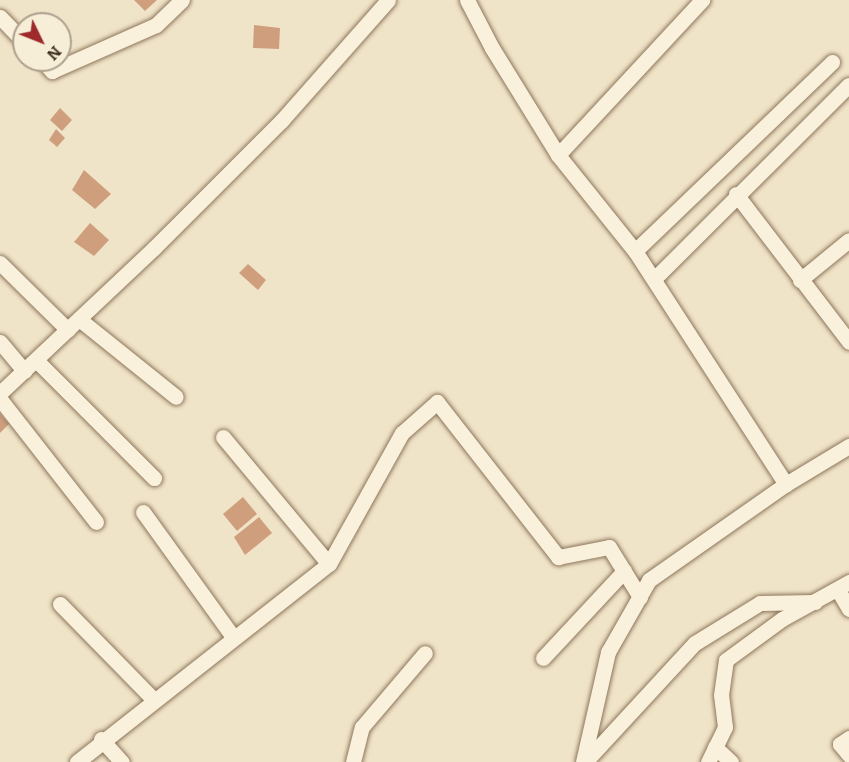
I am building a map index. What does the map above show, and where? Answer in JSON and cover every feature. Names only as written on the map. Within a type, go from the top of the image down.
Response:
[{"type":"street","points":[[72,62],[156,25],[182,0]]},
{"type":"street","points":[[0,393],[282,120],[388,0]]},
{"type":"street","points":[[467,0],[517,92],[558,155],[635,251],[786,484]]},
{"type":"street","points":[[558,155],[702,0]]},
{"type":"street","points":[[0,17],[12,30]]},
{"type":"street","points":[[635,251],[832,62]]},
{"type":"street","points":[[654,279],[736,194],[849,85]]},
{"type":"street","points":[[736,194],[849,342]]},
{"type":"street","points":[[800,280],[849,240]]},
{"type":"street","points":[[0,263],[73,324],[176,397]]},
{"type":"street","points":[[0,342],[30,365],[154,478]]},
{"type":"street","points":[[0,399],[96,522]]},
{"type":"street","points":[[77,762],[101,739],[329,564],[402,433],[437,402],[558,557],[609,547],[640,597]]},
{"type":"street","points":[[223,437],[329,564]]},
{"type":"street","points":[[584,762],[608,652],[649,580],[786,484],[849,446]]},
{"type":"street","points":[[143,512],[234,638]]},
{"type":"street","points":[[543,658],[624,571]]},
{"type":"street","points":[[708,762],[725,727],[721,695],[726,660],[782,619],[843,586],[849,609]]},
{"type":"street","points":[[584,762],[695,643],[760,603],[815,602]]},
{"type":"street","points":[[60,604],[153,699]]},
{"type":"street","points":[[352,762],[362,727],[425,653]]},
{"type":"street","points":[[849,738],[840,744],[849,755]]},
{"type":"street","points":[[101,739],[122,762]]},
{"type":"street","points":[[716,747],[731,762]]},
{"type":"building","points":[[134,0],[157,0],[145,11]]},
{"type":"building","points":[[254,25],[280,28],[279,49],[253,48]]},
{"type":"building","points":[[60,108],[72,120],[62,131],[50,120]]},
{"type":"building","points":[[56,129],[65,138],[57,147],[49,140]]},
{"type":"building","points":[[84,170],[111,194],[95,209],[72,190]]},
{"type":"building","points":[[90,223],[109,240],[94,256],[74,242]]},
{"type":"building","points":[[248,264],[266,280],[258,290],[239,273]]},
{"type":"building","points":[[0,414],[9,424],[0,433]]},
{"type":"building","points":[[243,497],[257,514],[237,531],[223,514]]},
{"type":"building","points":[[259,517],[272,533],[245,555],[234,537]]}]
